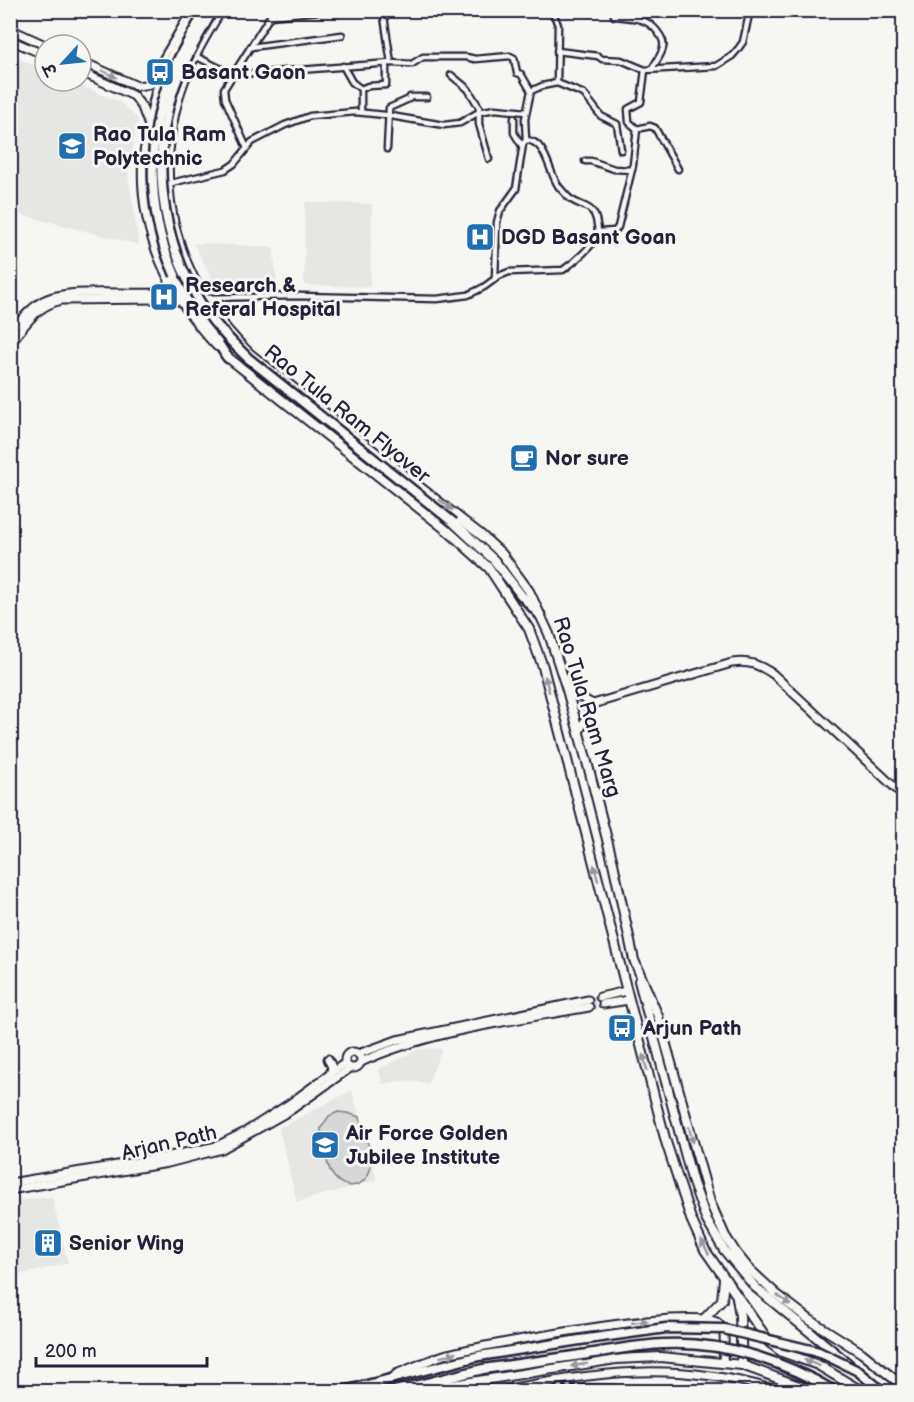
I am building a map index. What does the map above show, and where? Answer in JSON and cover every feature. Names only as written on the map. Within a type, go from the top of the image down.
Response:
[{"type":"highway","name":"Rao Tula Ram Flyover","points":[[206,10],[169,80],[157,122],[153,153],[153,185],[159,228],[169,262],[187,296],[228,358]]},
{"type":"highway","name":"Rao Tula Ram Flyover","points":[[213,10],[188,58],[172,96],[162,148],[162,197],[167,222],[174,248],[196,294],[215,323],[248,358],[454,523],[494,560],[521,595],[542,616]]},
{"type":"highway","points":[[340,1392],[479,1356],[666,1328],[724,1329],[819,1352],[858,1371],[883,1392]]},
{"type":"highway","points":[[391,1392],[483,1369],[664,1344],[716,1346],[771,1361],[802,1373],[836,1392]]},
{"type":"main road","name":"Rao Tula Ram Marg","points":[[198,10],[161,75],[143,164],[144,196],[150,230],[162,266],[197,326],[228,358],[448,531],[489,568],[521,614],[529,628],[543,667],[626,991],[680,1188],[691,1219],[705,1250],[724,1279],[760,1330],[776,1348],[818,1365],[864,1392]]},
{"type":"main road","name":"Rao Tula Ram Marg","points":[[221,10],[195,56],[180,92],[168,152],[167,184],[174,226],[181,250],[204,298],[234,338],[250,354],[447,507],[495,548],[517,572],[542,616],[567,690],[614,863],[634,960],[658,1016],[710,1202],[730,1245],[749,1269],[776,1294],[810,1320],[862,1353],[903,1387]]},
{"type":"main road","points":[[10,29],[33,40]]},
{"type":"main road","points":[[10,40],[33,50]]},
{"type":"main road","points":[[93,67],[136,86],[151,84],[161,75]]},
{"type":"main road","points":[[93,78],[134,96],[142,107],[150,126]]},
{"type":"main road","points":[[124,92],[127,83]]},
{"type":"main road","points":[[152,115],[173,120]]},
{"type":"main road","points":[[143,164],[151,156],[160,157],[167,169]]},
{"type":"main road","points":[[157,296],[170,281]]},
{"type":"main road","points":[[10,331],[35,310],[48,303],[62,300],[157,296],[181,301]]},
{"type":"main road","points":[[10,343],[35,310]]},
{"type":"main road","points":[[567,690],[593,704],[732,663],[755,664],[773,674],[903,796]]},
{"type":"main road","points":[[579,732],[593,704]]},
{"type":"main road","points":[[634,960],[693,1183],[707,1221],[737,1267],[755,1287],[858,1371]]},
{"type":"main road","points":[[626,991],[602,1001],[629,1000]]},
{"type":"main road","points":[[589,1004],[431,1038],[387,1050],[361,1062],[357,1068],[348,1066],[346,1056],[349,1053],[358,1054],[397,1040],[589,1004]]},
{"type":"main road","points":[[358,1054],[361,1062]]},
{"type":"main road","points":[[328,1059],[332,1067],[330,1075]]},
{"type":"main road","name":"Arjan Path","points":[[10,1183],[217,1146],[245,1132],[330,1075],[348,1066]]},
{"type":"main road","name":"Arjan Path","points":[[10,1190],[168,1163],[222,1149],[291,1110],[348,1066]]},
{"type":"main road","points":[[705,1318],[722,1300],[724,1279]]},
{"type":"main road","points":[[737,1295],[742,1365]]},
{"type":"main road","points":[[374,1383],[445,1354],[526,1338],[693,1317],[712,1319],[721,1325],[724,1332],[723,1363]]},
{"type":"main road","points":[[408,1392],[438,1390],[616,1359],[661,1357],[742,1365],[815,1392]]},
{"type":"main road","points":[[491,1392],[607,1372],[654,1371],[726,1377],[782,1392]]},
{"type":"street","points":[[152,73],[156,71],[191,10]]},
{"type":"street","points":[[246,146],[224,95],[224,89],[274,10]]},
{"type":"street","points":[[271,16],[328,10]]},
{"type":"street","points":[[343,66],[352,82],[361,88],[386,85],[389,63],[383,10]]},
{"type":"street","points":[[552,10],[558,26],[558,83]]},
{"type":"street","points":[[557,51],[621,60],[645,70],[706,67],[724,62],[743,42],[750,10]]},
{"type":"street","points":[[614,16],[641,19],[651,24],[659,33],[664,45],[652,69]]},
{"type":"street","points":[[251,47],[342,35]]},
{"type":"street","points":[[195,56],[234,75],[389,63],[412,64],[423,57],[475,59],[510,56],[514,58],[517,73],[521,74],[531,91],[526,112],[526,140],[522,146],[516,189],[500,211],[497,222],[495,278]]},
{"type":"street","points":[[637,129],[629,122],[628,109],[641,102],[645,70]]},
{"type":"street","points":[[452,75],[474,95],[489,159]]},
{"type":"street","points":[[531,91],[558,83],[584,94],[601,116],[617,124],[621,150]]},
{"type":"street","points":[[361,88],[361,112]]},
{"type":"street","points":[[387,148],[389,108],[410,97],[427,97]]},
{"type":"street","points":[[167,184],[225,170],[234,164],[246,146],[285,125],[310,116],[345,111],[361,112],[444,125],[460,123],[479,111],[495,109],[526,112]]},
{"type":"street","points":[[514,118],[514,133],[522,146]]},
{"type":"street","points":[[637,129],[650,126],[655,128],[678,169]]},
{"type":"street","points":[[598,232],[615,231],[618,227],[632,170],[637,129]]},
{"type":"street","points":[[204,298],[299,296],[437,299],[468,296],[502,274],[513,271],[563,270],[583,253],[598,232],[592,210],[567,196],[551,175],[540,147],[532,140],[526,140]]},
{"type":"street","points":[[585,161],[591,160],[614,169],[632,170]]},
{"type":"shaded area","name":"Rao Tula Ram Polytechnic","points":[[10,55],[33,65],[33,93],[93,93],[93,90],[120,102],[138,119],[128,173],[139,245],[11,212]]},
{"type":"shaded area","points":[[305,202],[372,204],[370,287],[304,285]]},
{"type":"shaded area","points":[[193,243],[273,247],[277,283],[213,279]]},
{"type":"shaded area","points":[[442,1049],[428,1083],[399,1081],[382,1084],[379,1069],[417,1050]]},
{"type":"shaded area","name":"Air Force Golden Jubilee Institute","points":[[352,1090],[377,1180],[297,1202],[279,1128]]},
{"type":"shaded area","points":[[338,1112],[360,1117],[369,1146],[370,1171],[362,1182],[356,1185],[350,1186],[337,1180],[330,1170],[325,1152],[321,1128],[329,1116]]},
{"type":"shaded area","points":[[52,1197],[68,1263],[11,1277],[11,1201]]},
{"type":"tunnel","points":[[589,1007],[603,1004]]},
{"type":"railway","points":[[513,1392],[576,1385],[640,1387],[682,1392]]},
{"type":"place","name":"Basant Gaon","points":[[160,72]]},
{"type":"place","name":"Rao Tula Ram Polytechnic","points":[[72,146]]},
{"type":"place","name":"DGD Basant Goan","points":[[480,237]]},
{"type":"place","name":"Research & Referal Hospital","points":[[164,297]]},
{"type":"place","name":"Nor sure","points":[[524,458]]},
{"type":"place","name":"Arjun Path","points":[[622,1028]]},
{"type":"place","name":"Air Force Golden Jubilee Institute","points":[[325,1145]]},
{"type":"place","name":"Senior Wing","points":[[48,1243]]}]
